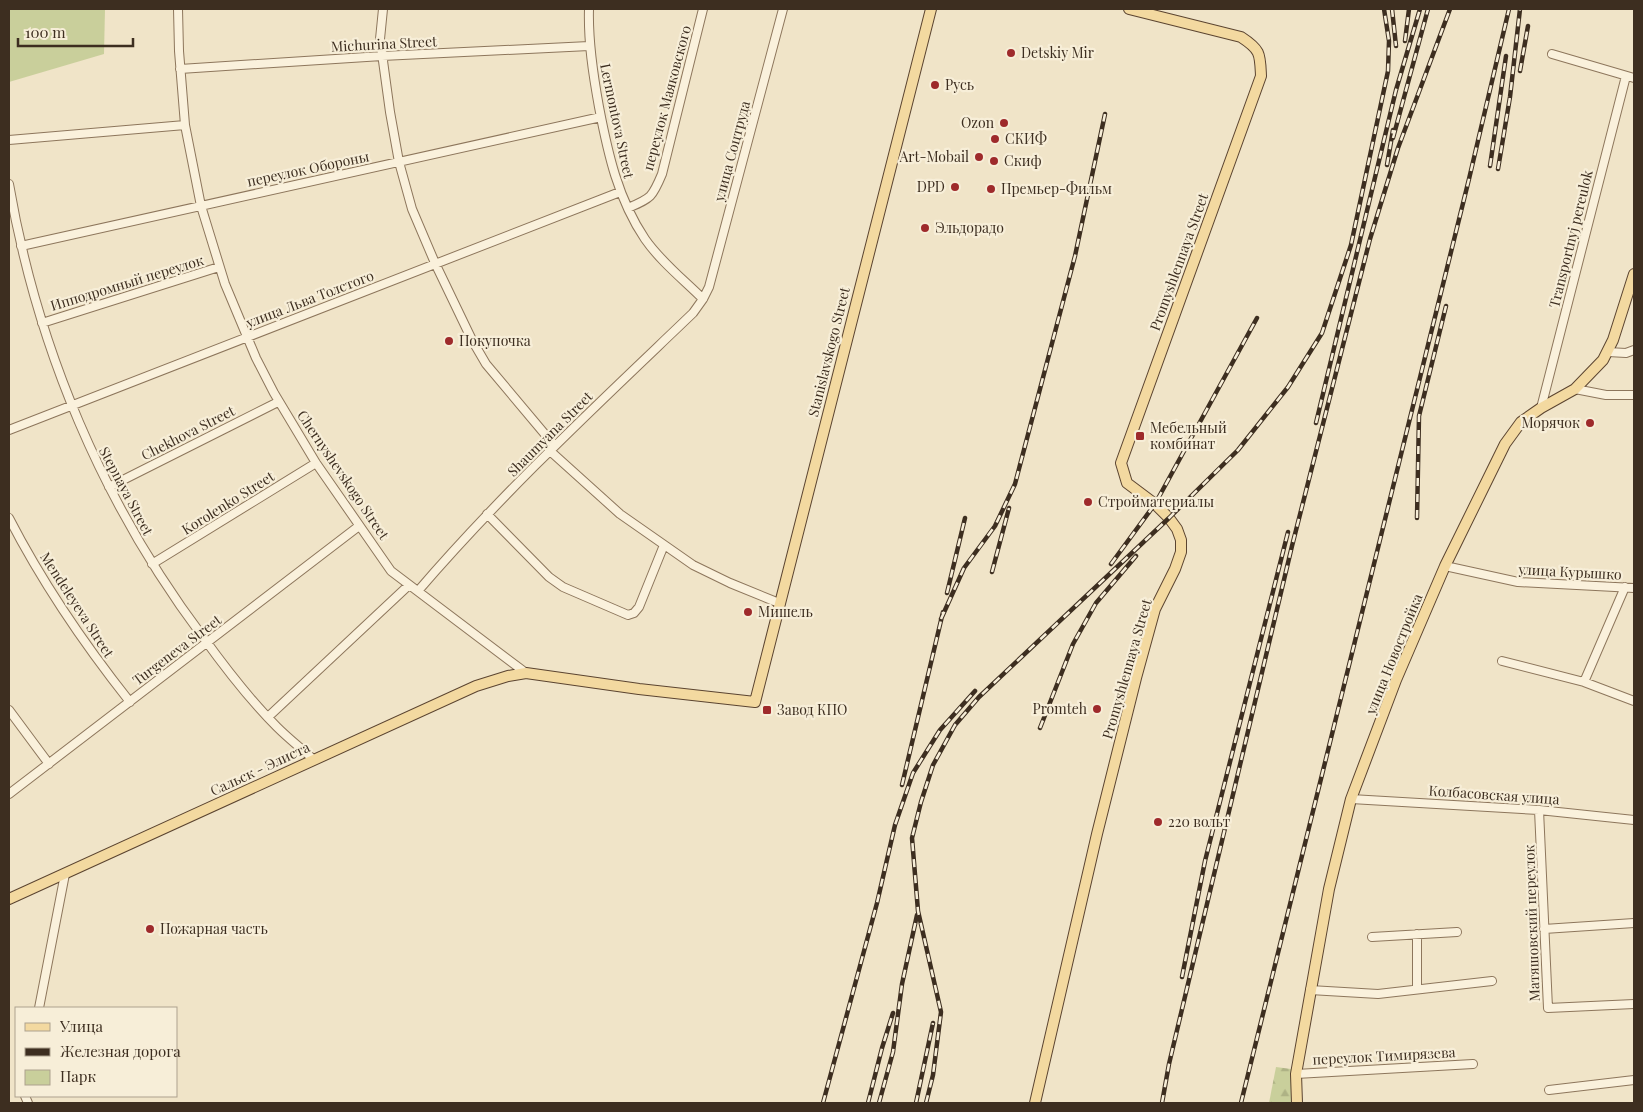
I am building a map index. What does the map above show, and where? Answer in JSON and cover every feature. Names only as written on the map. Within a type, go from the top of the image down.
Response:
[{"type":"main road","name":"Stanislavskogo Street","points":[[755,702],[931,9]]},
{"type":"main road","name":"Promyshlennaya Street","points":[[1035,1103],[1097,834],[1136,678],[1155,609],[1175,569],[1181,552],[1181,540],[1169,518],[1155,504],[1127,484],[1121,463],[1261,76],[1260,57],[1255,47],[1241,37],[1129,9]]},
{"type":"main road","name":"улица Новостройка","points":[[1297,1103],[1296,1074],[1329,889],[1352,799],[1396,680],[1445,566],[1505,444],[1521,422],[1575,389],[1603,360],[1613,340],[1634,274]]},
{"type":"main road","name":"Chernyshevskogo Street","points":[[526,673],[639,689],[755,702]]},
{"type":"main road","name":"Сальск - Элиста","points":[[9,899],[476,686],[508,676],[526,673]]},
{"type":"street","name":"Chernyshevskogo Street","points":[[178,9],[180,69],[185,125],[201,206],[219,268],[246,337],[278,402],[316,463],[391,571],[526,673]]},
{"type":"street","points":[[383,9],[380,39],[382,56],[399,162],[412,209],[435,263],[472,340],[486,364],[552,447],[620,514],[693,565],[779,604]]},
{"type":"street","name":"Lermontova Street","points":[[589,9],[589,46],[601,117],[620,192],[646,239],[672,269],[703,299]]},
{"type":"street","name":"переулок Маяковского","points":[[628,208],[654,194],[662,174],[704,9]]},
{"type":"street","name":"улица Соцтруда","points":[[703,299],[709,287],[783,9]]},
{"type":"street","name":"Michurina Street","points":[[180,69],[382,56],[589,46]]},
{"type":"street","points":[[1552,54],[1634,78]]},
{"type":"street","name":"Transportnyj pereulok","points":[[1542,408],[1626,76]]},
{"type":"street","name":"переулок Обороны","points":[[21,246],[601,117]]},
{"type":"street","points":[[9,140],[185,125]]},
{"type":"street","name":"Stepnaya Street","points":[[9,184],[21,246],[42,323],[72,405],[108,486],[152,564],[188,618],[246,693],[278,728],[314,760]]},
{"type":"street","name":"улица Льва Толстого","points":[[9,430],[620,192]]},
{"type":"street","name":"Ипподромный переулок","points":[[42,323],[219,268]]},
{"type":"street","name":"Shaumyana Street","points":[[418,591],[487,514],[552,447],[693,313],[703,299]]},
{"type":"street","points":[[1608,352],[1626,353],[1634,350]]},
{"type":"street","points":[[1575,389],[1606,395],[1634,395]]},
{"type":"street","name":"Chekhova Street","points":[[108,486],[278,402]]},
{"type":"street","name":"Korolenko Street","points":[[152,564],[316,463]]},
{"type":"street","points":[[487,514],[549,577],[563,587],[628,616],[639,607],[664,545]]},
{"type":"street","name":"Mendeleyeva Street","points":[[9,518],[57,602],[93,654],[130,702]]},
{"type":"street","name":"Turgeneva Street","points":[[9,794],[359,526]]},
{"type":"street","name":"улица Курышко","points":[[1445,566],[1518,582],[1634,588]]},
{"type":"street","points":[[268,717],[409,585]]},
{"type":"street","points":[[1584,682],[1625,587]]},
{"type":"street","points":[[1502,661],[1584,682],[1634,701]]},
{"type":"street","points":[[9,710],[49,764]]},
{"type":"street","name":"Колбасовская улица","points":[[1352,799],[1539,810],[1634,820]]},
{"type":"street","name":"Матяшовский переулок","points":[[1539,810],[1548,1008],[1634,1004]]},
{"type":"street","points":[[39,1007],[65,874]]},
{"type":"street","points":[[1544,929],[1634,923]]},
{"type":"street","points":[[1372,937],[1457,932]]},
{"type":"street","points":[[1417,934],[1417,989]]},
{"type":"street","points":[[1310,990],[1378,994],[1492,980]]},
{"type":"street","name":"переулок Тимирязева","points":[[1296,1074],[1473,1064]]},
{"type":"street","points":[[1549,1090],[1634,1080]]},
{"type":"green space","points":[[9,9],[105,9],[104,54],[9,82]]},
{"type":"green space","points":[[1276,1067],[1291,1069],[1293,1103],[1269,1103]]},
{"type":"railway","points":[[926,1103],[933,1075],[941,1012],[918,911],[912,838],[933,765],[955,725],[979,697],[1169,518],[1238,450],[1288,387],[1322,333],[1351,245],[1388,71],[1389,41],[1384,9]]},
{"type":"railway","points":[[1392,9],[1396,46]]},
{"type":"railway","points":[[1405,41],[1409,9]]},
{"type":"railway","points":[[1316,423],[1396,90],[1420,9]]},
{"type":"railway","points":[[1393,138],[1428,9]]},
{"type":"railway","points":[[1162,1103],[1169,1064],[1292,546],[1370,239],[1398,148],[1450,9]]},
{"type":"railway","points":[[1241,1103],[1469,179],[1509,9]]},
{"type":"railway","points":[[1498,169],[1510,97],[1520,9]]},
{"type":"railway","points":[[1520,71],[1528,26]]},
{"type":"railway","points":[[1490,166],[1506,56]]},
{"type":"railway","points":[[941,619],[964,568],[995,526],[1015,484],[1075,256],[1105,114]]},
{"type":"railway","points":[[1387,165],[1393,130]]},
{"type":"railway","points":[[1417,518],[1419,416],[1446,306]]},
{"type":"railway","points":[[1111,564],[1155,504],[1257,318]]},
{"type":"railway","points":[[992,572],[1009,508]]},
{"type":"railway","points":[[947,593],[965,518]]},
{"type":"railway","points":[[1182,977],[1205,861],[1288,532]]},
{"type":"railway","points":[[1040,728],[1073,644],[1096,603],[1136,556]]},
{"type":"railway","points":[[902,785],[943,612]]},
{"type":"railway","points":[[823,1103],[877,903],[895,825],[913,773],[940,730],[975,691]]},
{"type":"railway","points":[[879,1103],[893,1052],[902,984],[917,915]]},
{"type":"railway","points":[[868,1103],[893,1013]]},
{"type":"railway","points":[[916,1103],[933,1023]]},
{"type":"place","name":"Detskiy Mir","points":[[1011,53]]},
{"type":"place","name":"Русь","points":[[935,85]]},
{"type":"place","name":"Ozon","points":[[1004,123]]},
{"type":"place","name":"СКИФ","points":[[995,139]]},
{"type":"place","name":"Art-Mobail","points":[[979,157]]},
{"type":"place","name":"Скиф","points":[[994,161]]},
{"type":"place","name":"DPD","points":[[955,187]]},
{"type":"place","name":"Премьер-Фильм","points":[[991,189]]},
{"type":"place","name":"Эльдорадо","points":[[925,228]]},
{"type":"place","name":"Покупочка","points":[[449,341]]},
{"type":"place","name":"Морячок","points":[[1590,423]]},
{"type":"place","name":"Мебельный комбинат","points":[[1140,436]]},
{"type":"place","name":"Стройматериалы","points":[[1088,502]]},
{"type":"place","name":"Мишель","points":[[748,612]]},
{"type":"place","name":"Promteh","points":[[1097,709]]},
{"type":"place","name":"Завод КПО","points":[[767,710]]},
{"type":"place","name":"220 вольт","points":[[1158,822]]},
{"type":"place","name":"Пожарная часть","points":[[150,929]]}]
